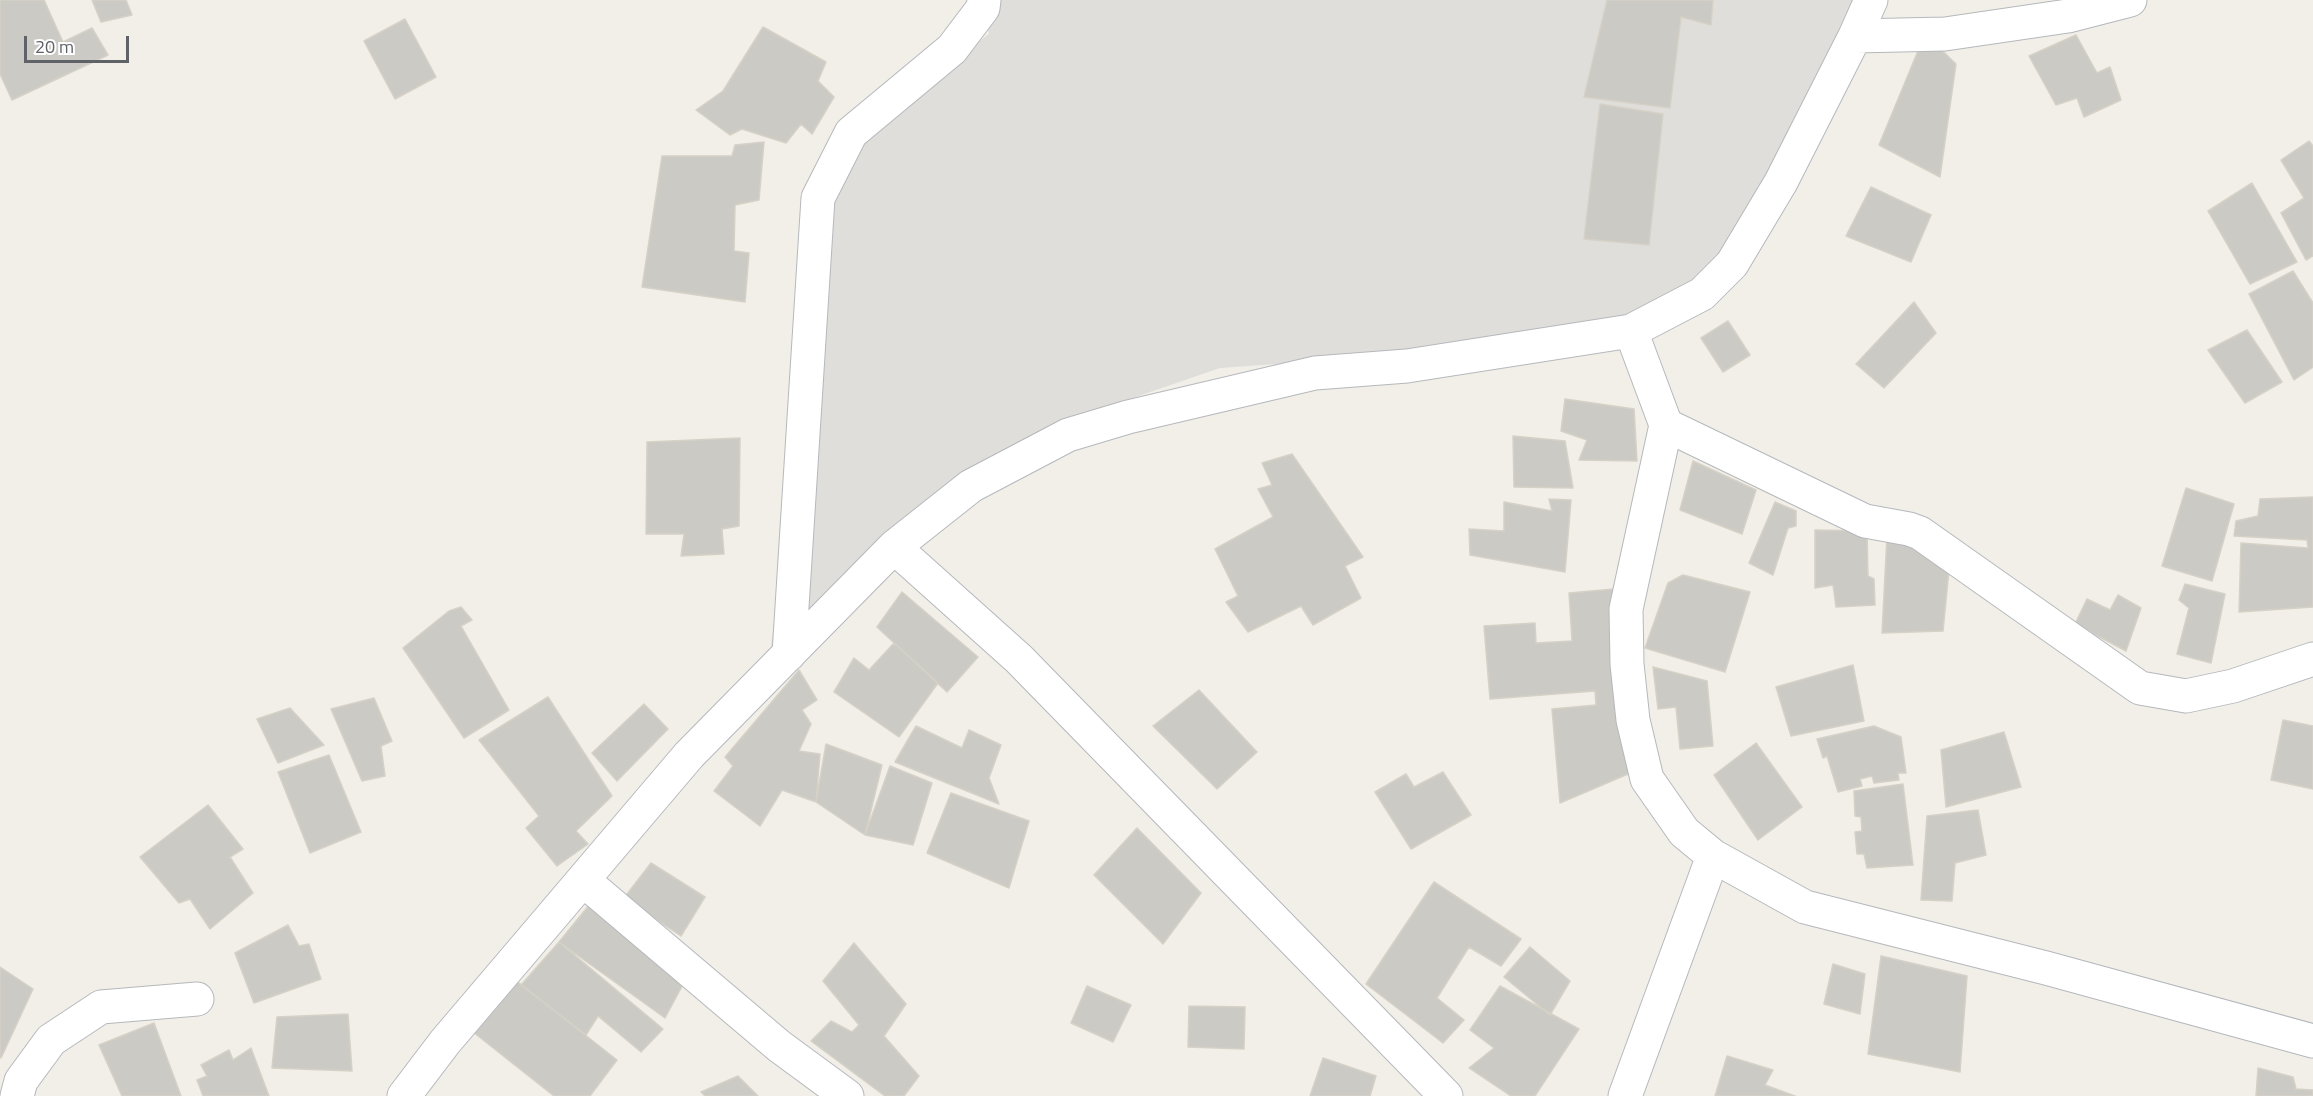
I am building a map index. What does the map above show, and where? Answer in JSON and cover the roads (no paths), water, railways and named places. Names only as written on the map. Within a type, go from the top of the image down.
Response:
[{"type":"street","points":[[789,654],[818,198],[851,133],[952,49],[983,8],[984,0]]},
{"type":"street","points":[[404,1096],[445,1042],[689,755],[894,547],[971,486],[1068,435],[1128,417],[1315,373],[1407,366],[1631,331],[1702,294],[1732,264],[1780,182],[1871,0]]},
{"type":"street","points":[[1855,36],[1945,34],[2068,16],[2130,0]]},
{"type":"street","points":[[1631,331],[1666,425],[1626,609],[1627,664],[1633,720],[1647,779],[1684,832],[1713,855],[1805,907],[2046,968],[2313,1041]]},
{"type":"street","points":[[1666,425],[1865,521],[1920,533],[2140,688],[2186,696],[2233,686],[2313,658]]},
{"type":"street","points":[[894,547],[1019,659],[1446,1096]]},
{"type":"street","points":[[1625,1096],[1713,855]]},
{"type":"street","points":[[583,880],[779,1046],[847,1096]]},
{"type":"street","points":[[17,1096],[21,1081],[51,1040],[101,1007],[197,999]]}]
